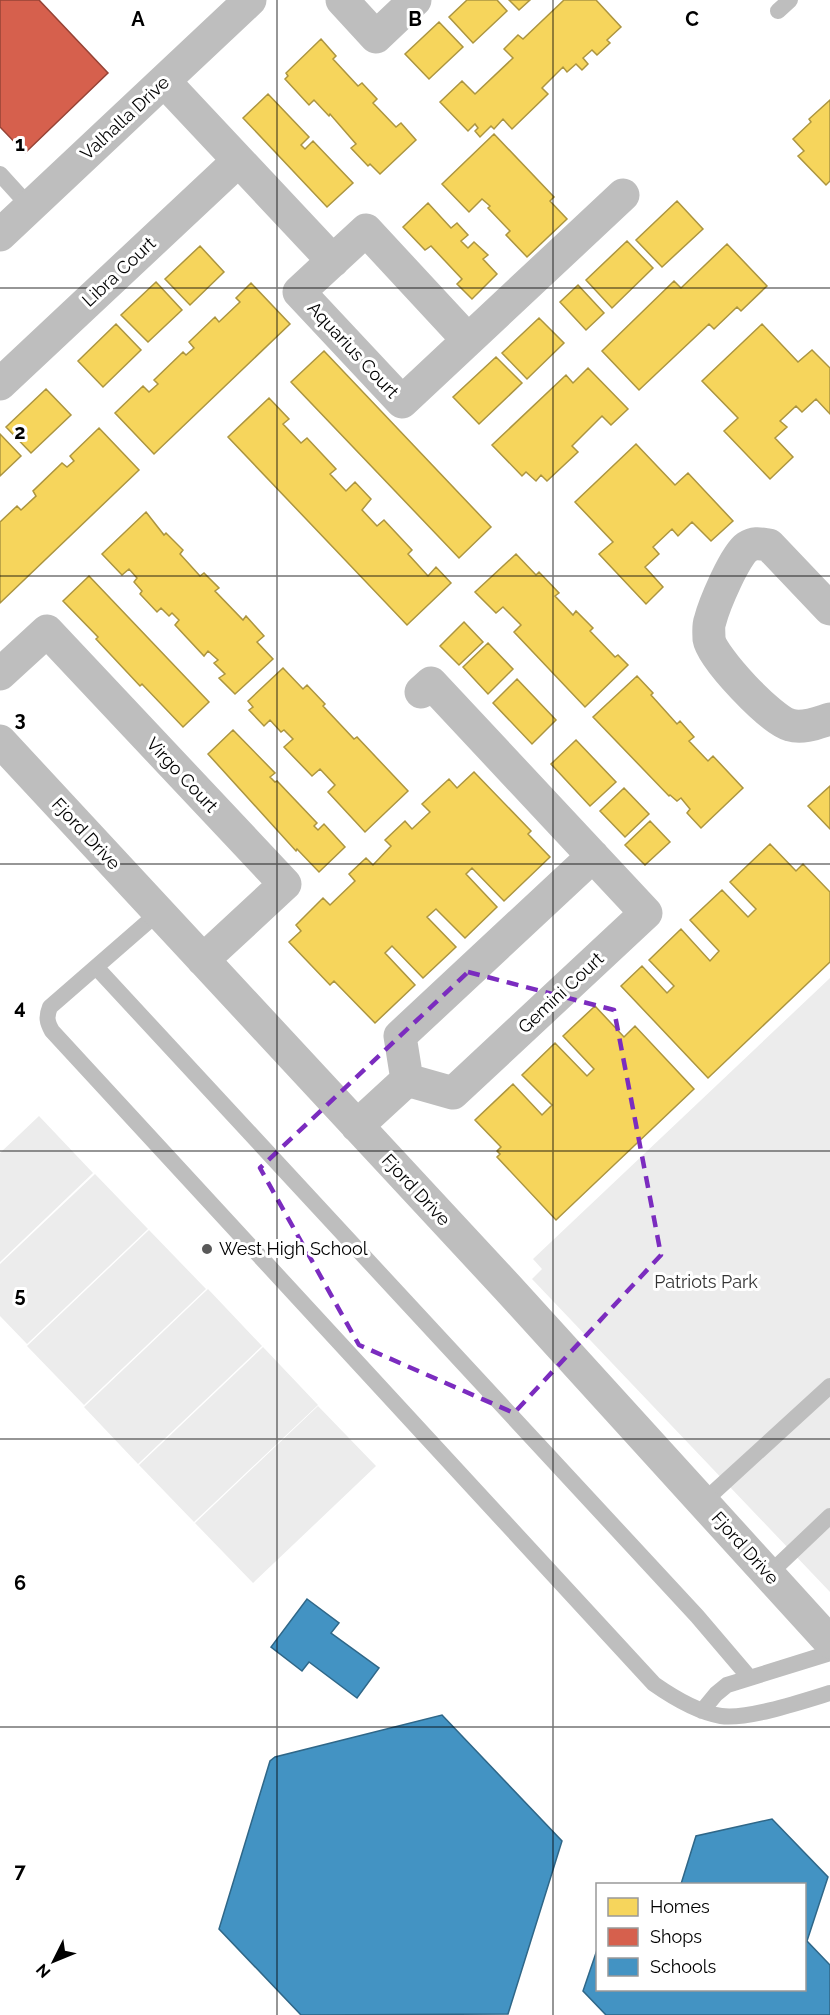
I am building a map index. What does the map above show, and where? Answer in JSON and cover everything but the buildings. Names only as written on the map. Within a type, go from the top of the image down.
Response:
[{"type":"street","points":[[342,0],[376,37],[415,0]]},
{"type":"street","name":"Valhalla Drive","points":[[0,235],[245,2]]},
{"type":"street","points":[[164,81],[333,261]]},
{"type":"street","name":"Libra Court","points":[[0,384],[238,161]]},
{"type":"street","name":"Aquarius Court","points":[[468,340],[366,230],[299,292],[402,402],[623,195]]},
{"type":"street","points":[[830,609],[770,545],[757,543],[745,548],[723,585],[709,623],[710,642],[718,659],[774,718],[791,725],[801,726],[811,726],[830,719]]},
{"type":"street","name":"Virgo Court","points":[[0,674],[47,631],[285,884],[203,960]]},
{"type":"street","name":"Gemini Court","points":[[407,1080],[453,1093],[646,913],[431,682],[421,692]]},
{"type":"street","name":"Fjord Drive","points":[[0,741],[830,1642]]},
{"type":"street","points":[[357,1126],[407,1080],[400,1036],[593,855]]},
{"type":"lane","points":[[0,174],[30,207]]},
{"type":"lane","points":[[158,913],[50,1007],[47,1015],[52,1031],[654,1684],[702,1711],[722,1716],[738,1716],[830,1693]]},
{"type":"lane","points":[[96,967],[696,1616],[749,1677]]},
{"type":"lane","points":[[703,1502],[830,1386]]},
{"type":"lane","points":[[769,1574],[830,1516]]},
{"type":"lane","points":[[702,1711],[727,1685],[830,1653]]},
{"type":"highlighted area","points":[[468,972],[614,1010],[661,1255],[514,1413],[359,1345],[260,1168]]},
{"type":"green space","name":"Patriots Park","points":[[830,978],[830,1592],[532,1279],[542,1269],[533,1259]]},
{"type":"green space","points":[[39,1116],[93,1173],[0,1262],[0,1153]]},
{"type":"green space","points":[[95,1174],[148,1229],[27,1344],[0,1316],[0,1264]]},
{"type":"green space","points":[[149,1230],[206,1289],[84,1405],[27,1346]]},
{"type":"green space","points":[[208,1289],[262,1346],[138,1464],[84,1407]]},
{"type":"green space","points":[[263,1347],[318,1405],[194,1522],[139,1465]]},
{"type":"green space","points":[[318,1406],[376,1466],[253,1583],[195,1523]]},
{"type":"place","name":"West High School","points":[[207,1249]]}]
